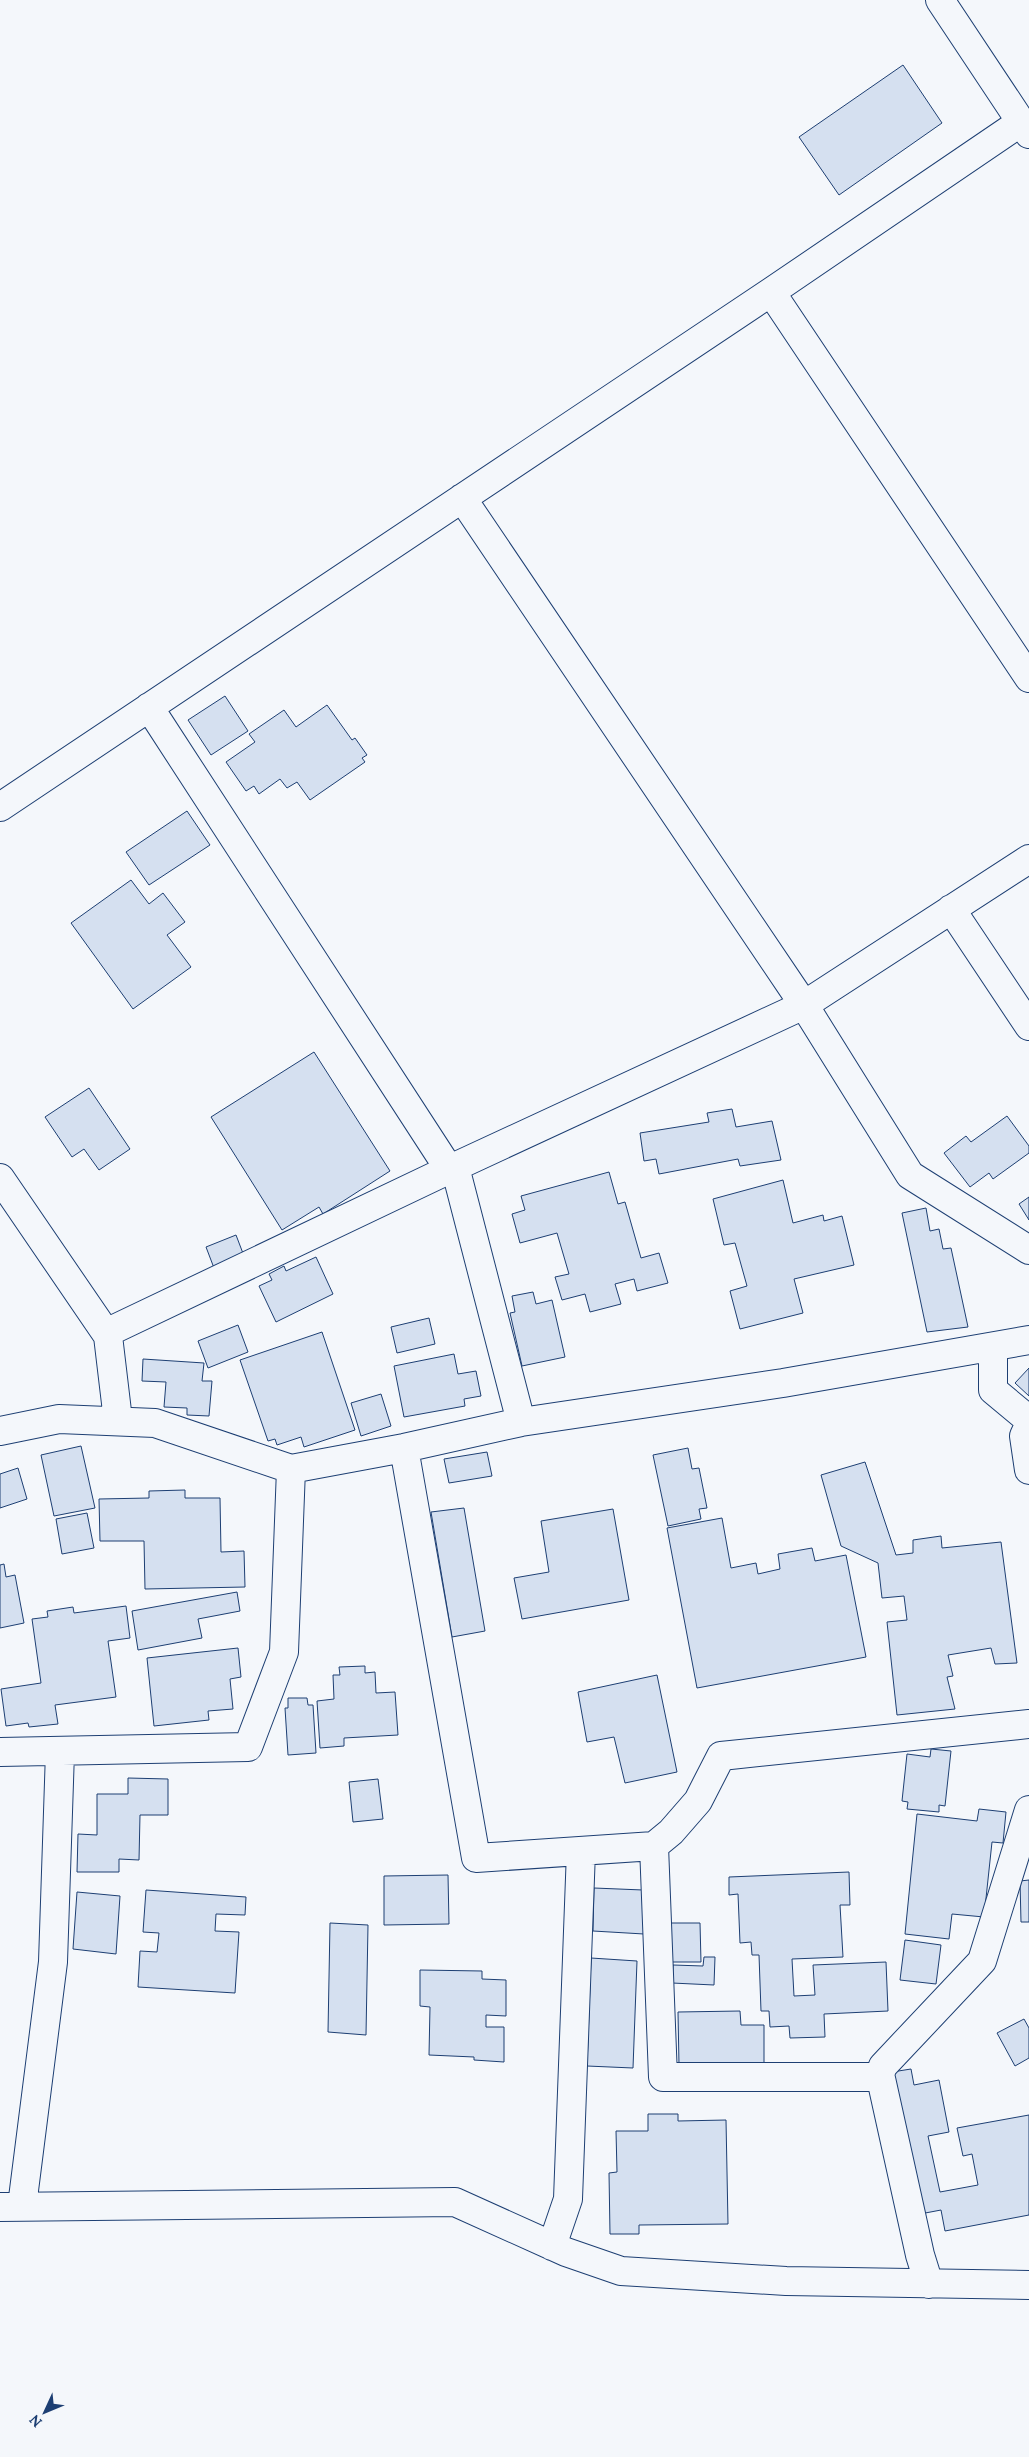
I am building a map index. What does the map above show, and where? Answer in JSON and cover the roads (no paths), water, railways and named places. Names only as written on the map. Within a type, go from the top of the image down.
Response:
[{"type":"street","points":[[0,807],[771,292],[1025,128],[940,0]]},
{"type":"street","points":[[771,292],[1029,678]]},
{"type":"street","points":[[462,498],[804,1005],[910,1175],[1029,1250]]},
{"type":"street","points":[[149,707],[452,1168],[521,1422]]},
{"type":"street","points":[[106,1333],[452,1168],[804,1005],[1029,859]]},
{"type":"street","points":[[952,909],[1029,1026]]},
{"type":"street","points":[[0,1178],[106,1333],[118,1420]]},
{"type":"street","points":[[0,1431],[60,1419],[155,1423],[291,1469],[404,1448],[521,1422],[793,1381],[993,1348],[1029,1340]]},
{"type":"street","points":[[993,1348],[992,1390],[1029,1420]]},
{"type":"street","points":[[1029,1424],[1024,1436],[1029,1470]]},
{"type":"street","points":[[404,1448],[476,1858],[654,1846],[671,1832],[698,1801],[721,1756],[1029,1724]]},
{"type":"street","points":[[0,1752],[248,1747],[284,1652],[291,1469]]},
{"type":"street","points":[[60,1752],[53,1962],[11,2207],[455,2202],[552,2246],[622,2271],[786,2281],[1029,2285]]},
{"type":"street","points":[[929,2284],[920,2255],[880,2077],[883,2066],[982,1961],[1029,1810]]},
{"type":"street","points":[[654,1846],[663,2077],[880,2077]]},
{"type":"street","points":[[552,2246],[568,2199],[581,1851]]}]
